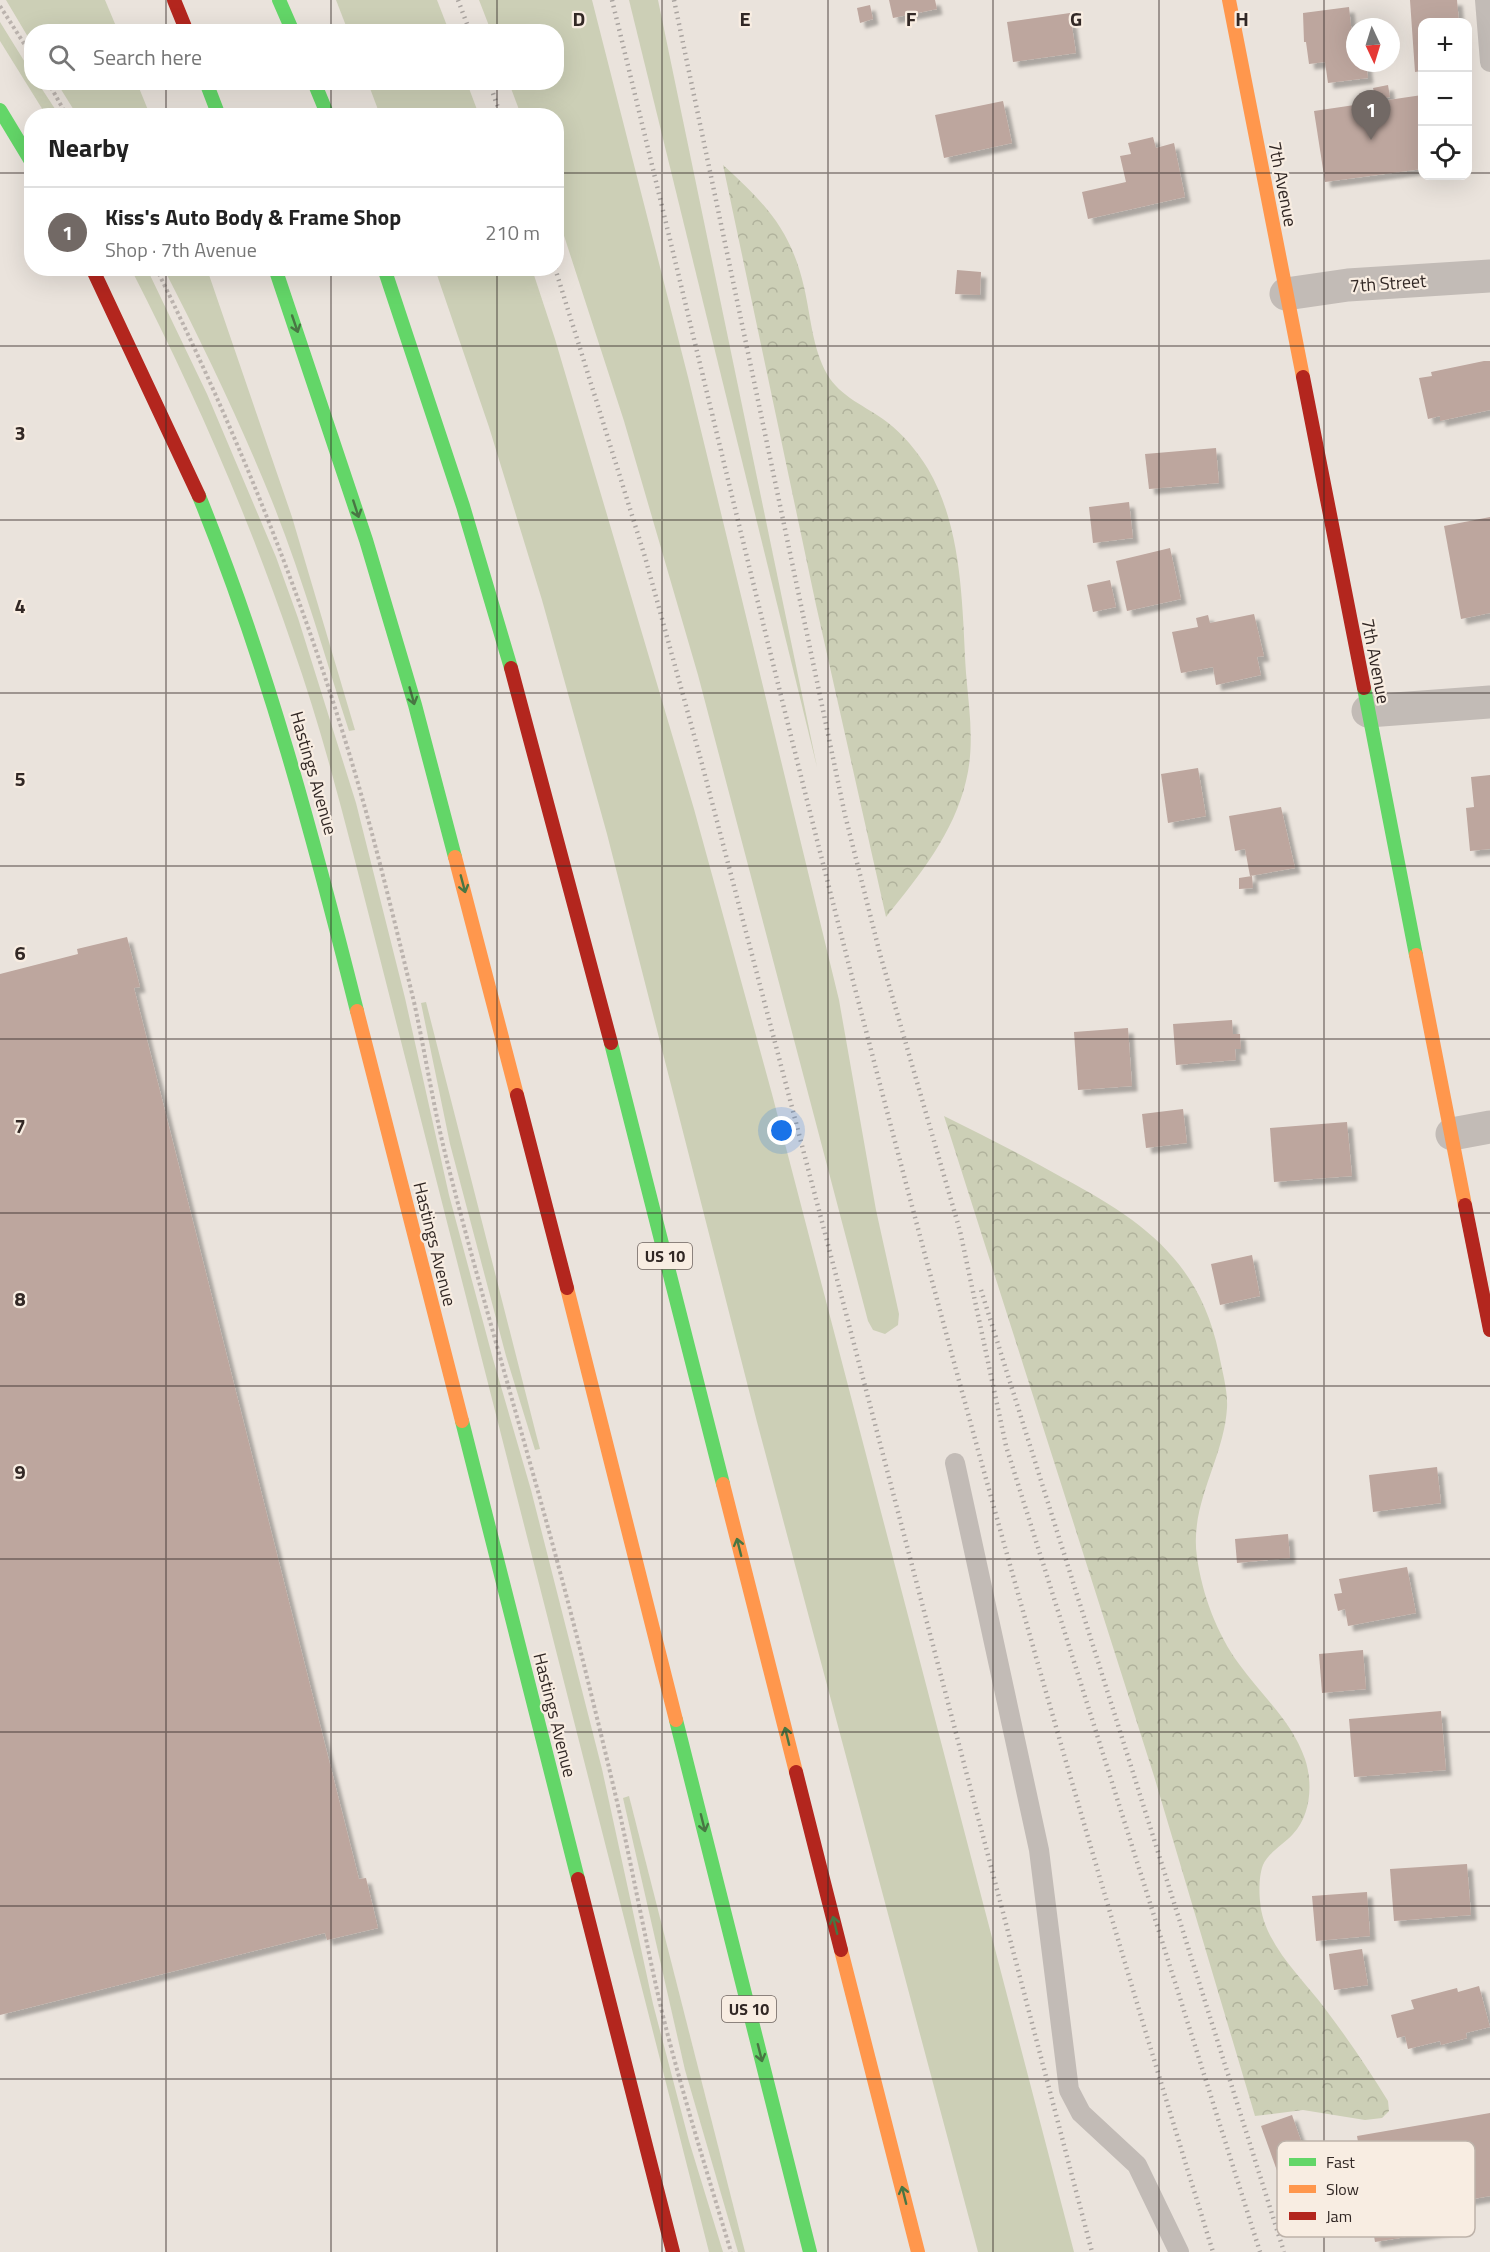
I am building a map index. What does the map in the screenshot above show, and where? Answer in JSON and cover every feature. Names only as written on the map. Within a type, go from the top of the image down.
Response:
[{"type":"main road","points":[[174,0],[184,24]]},
{"type":"main road","points":[[279,0],[290,24]]},
{"type":"main road","name":"7th Avenue","points":[[1228,0],[1490,1329]]},
{"type":"main road","points":[[209,90],[216,108]]},
{"type":"main road","points":[[317,90],[325,108]]},
{"type":"main road","points":[[0,110],[24,150]]},
{"type":"main road","name":"Hastings Avenue","points":[[96,276],[162,412],[229,571],[257,649],[304,802],[673,2252]]},
{"type":"main road","name":"US 10","points":[[278,276],[366,540],[415,705],[552,1231],[810,2252]]},
{"type":"main road","name":"US 10","points":[[387,276],[497,619],[561,853],[918,2252]]},
{"type":"main road","points":[[843,1958],[907,2150]]},
{"type":"street","name":"7th Street","points":[[1287,294],[1348,285],[1490,276]]},
{"type":"street","points":[[1368,711],[1490,702]]},
{"type":"street","points":[[1452,1134],[1490,1127]]},
{"type":"lane","points":[[1485,0],[1490,62]]},
{"type":"lane","points":[[955,1462],[1039,1850],[1069,2090],[1081,2113],[1130,2157],[1143,2174],[1179,2252]]},
{"type":"path","points":[[0,6],[24,44]]},
{"type":"path","points":[[53,90],[63,108]]},
{"type":"path","points":[[160,276],[225,414],[271,521],[303,608],[351,762],[411,993],[448,1166],[500,1358],[534,1472],[575,1630],[620,1817],[666,2025],[694,2133],[731,2252]]},
{"type":"green space","points":[[6,0],[105,0],[115,24],[24,24],[24,30]]},
{"type":"green space","points":[[336,0],[437,0],[446,24],[345,24]]},
{"type":"green space","points":[[479,0],[592,0],[688,377],[839,1000],[876,1210],[899,1314],[898,1325],[885,1334],[873,1330],[868,1321],[698,675],[624,421],[564,236],[564,108],[518,108],[512,90],[564,90],[564,24],[488,24]]},
{"type":"green space","points":[[629,0],[658,0],[817,767]]},
{"type":"green space","points":[[0,22],[24,61],[24,80],[0,41]]},
{"type":"green space","points":[[30,90],[43,90],[54,108],[42,108]]},
{"type":"green space","points":[[61,90],[140,90],[147,108],[73,108]]},
{"type":"green space","points":[[371,90],[470,90],[476,108],[377,108]]},
{"type":"green space","points":[[723,165],[764,205],[784,233],[792,249],[804,287],[815,343],[827,374],[839,389],[887,422],[914,449],[940,492],[954,542],[959,568],[970,714],[969,768],[960,800],[944,836],[923,870],[886,917],[816,605]]},
{"type":"green space","points":[[134,276],[150,276],[207,394],[276,557],[298,618],[356,803],[405,998],[449,1195],[531,1490],[602,1769],[653,2004],[689,2141],[723,2252],[709,2252],[338,795],[305,682],[275,596],[238,501],[176,361]]},
{"type":"green space","points":[[168,276],[209,276],[292,517],[355,730],[349,731],[293,558],[260,471]]},
{"type":"green space","points":[[437,276],[534,276],[555,339],[694,809],[772,1094],[1074,2252],[978,2252],[757,1422],[607,834],[542,600],[489,427]]},
{"type":"green space","points":[[426,1002],[540,1449],[535,1450],[506,1356],[450,1144],[421,1003]]},
{"type":"green space","points":[[944,1116],[1034,1162],[1118,1210],[1164,1247],[1198,1293],[1210,1321],[1219,1354],[1227,1401],[1225,1427],[1198,1519],[1197,1557],[1203,1585],[1224,1640],[1239,1664],[1276,1709],[1292,1733],[1308,1768],[1309,1798],[1304,1818],[1289,1838],[1269,1856],[1263,1865],[1259,1888],[1263,1917],[1276,1946],[1342,2032],[1388,2101],[1389,2111],[1382,2118],[1365,2120],[1303,2110],[1255,2116],[1154,1776]]},
{"type":"green space","points":[[629,1796],[745,2252],[738,2252],[685,2070],[623,1798]]},
{"type":"building","points":[[889,0],[935,0],[937,9],[893,18]]},
{"type":"building","points":[[1410,0],[1457,0],[1459,18],[1418,18],[1418,72],[1415,72]]},
{"type":"building","points":[[870,5],[873,19],[860,23],[857,8]]},
{"type":"building","points":[[1349,7],[1350,18],[1346,18],[1346,72],[1367,72],[1368,78],[1328,83],[1325,62],[1309,64],[1306,42],[1304,42],[1303,13]]},
{"type":"building","points":[[1070,13],[1076,53],[1013,62],[1007,22]]},
{"type":"building","points":[[1388,85],[1390,97],[1376,100],[1373,88]]},
{"type":"building","points":[[1418,96],[1418,170],[1325,182],[1314,111]]},
{"type":"building","points":[[1003,101],[1012,143],[944,158],[935,115]]},
{"type":"building","points":[[1153,137],[1156,148],[1174,143],[1185,197],[1088,219],[1082,192],[1126,182],[1120,156],[1131,154],[1128,143]]},
{"type":"building","points":[[957,270],[981,272],[980,295],[955,294]]},
{"type":"building","points":[[1490,361],[1490,410],[1440,421],[1440,416],[1428,419],[1419,378],[1432,376],[1431,372]]},
{"type":"building","points":[[1216,448],[1219,483],[1149,489],[1145,454]]},
{"type":"building","points":[[1129,502],[1133,538],[1093,543],[1089,507]]},
{"type":"building","points":[[1490,517],[1490,613],[1461,619],[1444,526]]},
{"type":"building","points":[[1170,548],[1181,599],[1127,611],[1116,561]]},
{"type":"building","points":[[1110,580],[1116,607],[1093,612],[1087,585]]},
{"type":"building","points":[[1254,614],[1264,656],[1257,657],[1261,675],[1216,685],[1213,667],[1181,673],[1172,632],[1198,627],[1196,618],[1208,615],[1210,623]]},
{"type":"building","points":[[1198,768],[1206,816],[1168,823],[1161,774]]},
{"type":"building","points":[[1490,775],[1490,849],[1470,851],[1466,808],[1474,807],[1471,777]]},
{"type":"building","points":[[1281,807],[1295,868],[1250,876],[1245,849],[1235,851],[1229,816]]},
{"type":"building","points":[[1252,876],[1253,888],[1239,889],[1239,878]]},
{"type":"building","points":[[127,937],[140,987],[134,988],[359,1879],[366,1878],[378,1928],[327,1940],[325,1933],[0,2015],[0,974],[78,954],[77,949]]},
{"type":"building","points":[[1232,1020],[1233,1034],[1240,1034],[1241,1049],[1235,1049],[1236,1060],[1176,1065],[1173,1024]]},
{"type":"building","points":[[1128,1028],[1132,1086],[1078,1090],[1074,1032]]},
{"type":"building","points":[[1183,1109],[1187,1143],[1146,1148],[1142,1114]]},
{"type":"building","points":[[1347,1122],[1352,1176],[1274,1182],[1270,1128]]},
{"type":"building","points":[[1252,1255],[1260,1296],[1220,1305],[1211,1264]]},
{"type":"building","points":[[1437,1467],[1441,1503],[1373,1512],[1369,1475]]},
{"type":"building","points":[[1288,1534],[1290,1558],[1237,1563],[1235,1539]]},
{"type":"building","points":[[1407,1567],[1416,1613],[1348,1626],[1345,1609],[1338,1611],[1334,1594],[1342,1593],[1339,1579]]},
{"type":"building","points":[[1363,1650],[1366,1689],[1322,1693],[1319,1654]]},
{"type":"building","points":[[1441,1711],[1446,1770],[1354,1777],[1349,1719]]},
{"type":"building","points":[[1467,1864],[1471,1915],[1394,1921],[1390,1869]]},
{"type":"building","points":[[1367,1892],[1370,1936],[1316,1941],[1312,1896]]},
{"type":"building","points":[[1362,1949],[1368,1985],[1334,1990],[1329,1954]]},
{"type":"building","points":[[1479,1986],[1490,2027],[1466,2033],[1467,2038],[1441,2045],[1440,2041],[1408,2049],[1405,2036],[1397,2038],[1391,2015],[1414,2009],[1411,2000],[1457,1988],[1458,1992]]},
{"type":"building","points":[[1490,2113],[1490,2196],[1475,2199],[1475,2141],[1358,2141],[1357,2136]]},
{"type":"building","points":[[1292,2115],[1301,2141],[1277,2141],[1277,2171],[1261,2126]]},
{"type":"building","points":[[1374,2237],[1406,2237],[1375,2242]]},
{"type":"railway","points":[[458,0],[467,24]]},
{"type":"railway","points":[[612,0],[803,785],[950,1349],[1034,1651],[1213,2252]]},
{"type":"railway","points":[[674,0],[845,815],[880,954],[960,1231],[1006,1446],[1260,2252]]},
{"type":"railway","points":[[492,90],[498,108]]},
{"type":"railway","points":[[557,276],[645,557],[702,764],[1092,2252]]},
{"type":"railway","points":[[981,1290],[1277,2230]]},
{"type":"railway","points":[[1279,2237],[1284,2252]]},
{"type":"traffic: fast","points":[[279,0],[290,24]]},
{"type":"traffic: fast","points":[[209,90],[216,108]]},
{"type":"traffic: fast","points":[[317,90],[325,108]]},
{"type":"traffic: fast","points":[[0,110],[24,150]]},
{"type":"traffic: fast","points":[[278,276],[366,540],[415,705],[455,857]]},
{"type":"traffic: fast","points":[[387,276],[463,506],[511,668]]},
{"type":"traffic: fast","points":[[199,496],[246,622],[287,750],[357,1011]]},
{"type":"traffic: fast","points":[[1364,688],[1416,955]]},
{"type":"traffic: fast","points":[[611,1043],[723,1484]]},
{"type":"traffic: fast","points":[[462,1421],[578,1879]]},
{"type":"traffic: fast","points":[[676,1720],[810,2252]]},
{"type":"traffic: slow","points":[[1229,0],[1303,377]]},
{"type":"traffic: slow","points":[[455,857],[517,1095]]},
{"type":"traffic: slow","points":[[1416,955],[1465,1205]]},
{"type":"traffic: slow","points":[[357,1011],[462,1421]]},
{"type":"traffic: slow","points":[[567,1288],[676,1720]]},
{"type":"traffic: slow","points":[[723,1484],[796,1772]]},
{"type":"traffic: slow","points":[[841,1950],[918,2252]]},
{"type":"traffic: jam","points":[[174,0],[184,24]]},
{"type":"traffic: jam","points":[[96,276],[199,496]]},
{"type":"traffic: jam","points":[[1303,377],[1364,688]]},
{"type":"traffic: jam","points":[[511,668],[611,1043]]},
{"type":"traffic: jam","points":[[517,1095],[567,1288]]},
{"type":"traffic: jam","points":[[1465,1205],[1490,1330]]},
{"type":"traffic: jam","points":[[796,1772],[841,1950]]},
{"type":"traffic: jam","points":[[578,1879],[673,2252]]},
{"type":"place","name":"Kiss's Auto Body & Frame Shop","points":[[1371,140]]}]
